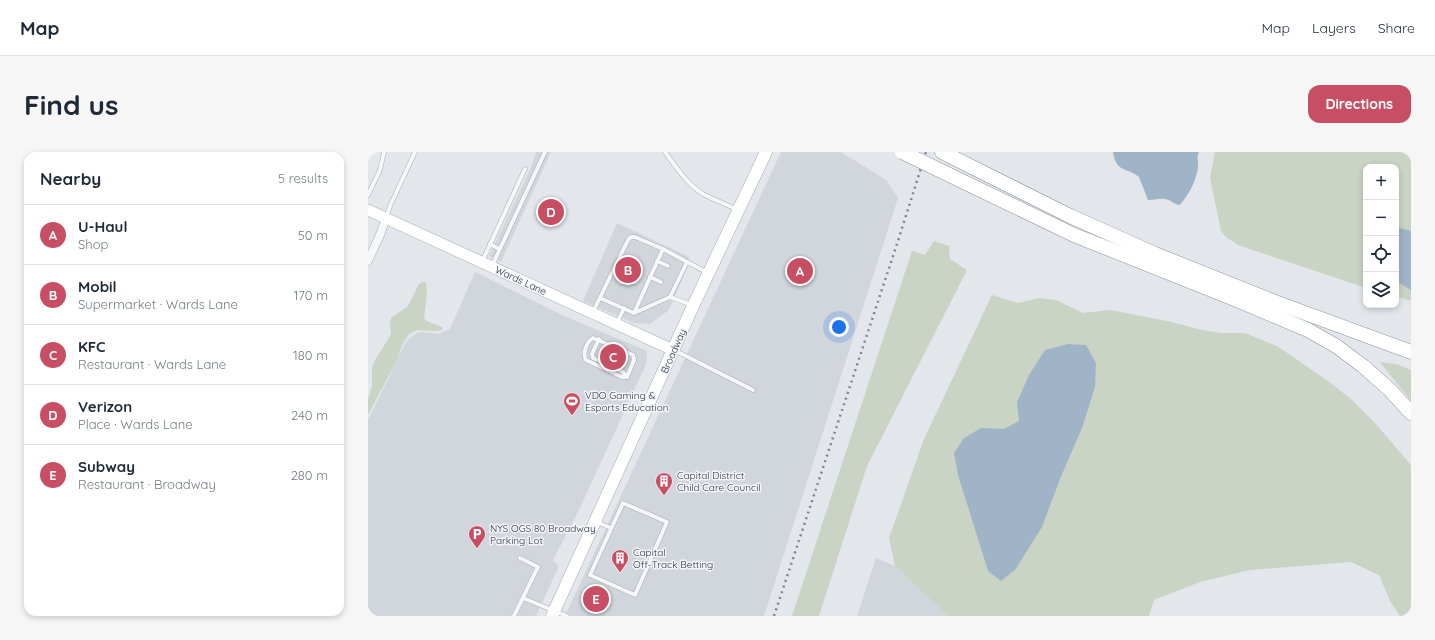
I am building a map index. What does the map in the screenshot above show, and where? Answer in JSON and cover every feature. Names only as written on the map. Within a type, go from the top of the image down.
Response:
[{"type":"highway","points":[[902,152],[1074,234],[1239,294],[1411,352]]},
{"type":"highway","points":[[942,152],[1070,216],[1239,294],[1294,318],[1411,361]]},
{"type":"highway","points":[[1239,294],[1411,342]]},
{"type":"highway","points":[[1239,294],[1336,346],[1377,378],[1411,414]]},
{"type":"main road","name":"Broadway","points":[[553,614],[708,273],[766,152]]},
{"type":"street","name":"Wards Lane","points":[[368,210],[673,350]]},
{"type":"street","points":[[368,261],[386,218]]},
{"type":"lane","points":[[368,195],[380,170],[384,152]]},
{"type":"lane","points":[[386,218],[415,152]]},
{"type":"lane","points":[[486,264],[500,250],[545,152]]},
{"type":"lane","points":[[665,152],[682,175],[698,190],[738,210]]},
{"type":"lane","points":[[486,264],[490,244],[525,169]]},
{"type":"lane","points":[[593,313],[628,240],[631,237],[636,237],[663,249],[708,273]]},
{"type":"lane","points":[[490,244],[500,250]]},
{"type":"lane","points":[[634,313],[663,249]]},
{"type":"lane","points":[[657,261],[668,266]]},
{"type":"lane","points":[[670,297],[672,287],[687,262]]},
{"type":"lane","points":[[677,270],[682,272]]},
{"type":"lane","points":[[650,277],[661,282]]},
{"type":"lane","points":[[634,313],[670,297],[693,306]]},
{"type":"lane","points":[[600,298],[634,313]]},
{"type":"lane","points":[[616,324],[624,308]]},
{"type":"lane","points":[[594,338],[599,339],[634,356],[634,361],[627,376],[622,377],[585,358],[584,353],[590,340],[594,338]]},
{"type":"lane","points":[[599,339],[592,354],[593,358],[623,372],[627,376]]},
{"type":"lane","points":[[673,350],[754,390]]},
{"type":"lane","points":[[623,503],[667,522],[635,595],[590,575],[611,528],[623,503]]},
{"type":"lane","points":[[595,521],[611,528]]},
{"type":"lane","points":[[514,616],[538,567],[520,558]]},
{"type":"lane","points":[[523,598],[553,614],[567,616]]},
{"type":"shaded area","points":[[536,152],[551,152],[501,262],[489,256],[530,170]]},
{"type":"shaded area","points":[[781,152],[841,152],[886,180],[898,198],[764,616],[565,616]]},
{"type":"shaded area","points":[[617,223],[689,257],[688,266],[669,310],[650,324],[634,323],[583,301]]},
{"type":"shaded area","points":[[475,272],[562,315],[647,351],[646,364],[579,510],[553,560],[559,566],[536,616],[368,616],[368,420],[406,342],[415,334],[421,332],[439,334],[450,329]]},
{"type":"shaded area","points":[[876,558],[895,566],[948,616],[857,616]]},
{"type":"green space","points":[[1215,152],[1411,152],[1411,301],[1399,297],[1399,164],[1363,164],[1363,287],[1238,245],[1226,237],[1221,231],[1210,178]]},
{"type":"green space","points":[[934,241],[949,246],[950,259],[967,270],[867,466],[819,616],[792,616],[912,251],[925,255]]},
{"type":"green space","points":[[426,282],[427,294],[424,318],[426,321],[442,327],[442,330],[417,330],[409,334],[402,345],[398,358],[368,415],[368,399],[372,386],[372,367],[391,333],[391,318],[408,306],[419,284]]},
{"type":"green space","points":[[992,295],[1018,303],[1039,298],[1056,300],[1083,313],[1110,310],[1167,321],[1202,330],[1221,333],[1245,333],[1277,346],[1328,381],[1351,399],[1375,423],[1411,465],[1411,616],[1400,616],[1390,601],[1379,575],[1351,562],[1250,570],[1200,582],[1154,600],[1149,616],[948,616],[895,566],[889,538],[924,439]]},
{"type":"green space","points":[[1380,362],[1396,364],[1411,370],[1411,401]]},
{"type":"water","points":[[1113,152],[1199,152],[1196,178],[1180,205],[1165,199],[1148,200],[1139,177],[1119,167],[1114,159]]},
{"type":"water","points":[[1399,228],[1411,231],[1411,290],[1399,283]]},
{"type":"water","points":[[1068,344],[1086,345],[1096,363],[1095,387],[1082,428],[1060,479],[1042,527],[1015,570],[1001,581],[988,571],[958,475],[954,453],[964,438],[981,428],[1004,429],[1019,421],[1017,402],[1029,375],[1045,350]]},
{"type":"railway","points":[[774,616],[926,152]]},
{"type":"place","name":"Verizon","points":[[551,212]]},
{"type":"place","name":"Mobil","points":[[628,270]]},
{"type":"place","name":"U-Haul","points":[[800,271]]},
{"type":"place","name":"KFC","points":[[613,357]]},
{"type":"place","name":"VDO Gaming & Esports Education","points":[[572,416]]},
{"type":"place","name":"Capital District Child Care Council","points":[[664,496]]},
{"type":"place","name":"NYS OGS 80 Broadway Parking Lot","points":[[477,549]]},
{"type":"place","name":"Capital Off-Track Betting","points":[[620,573]]},
{"type":"place","name":"Subway","points":[[596,599]]}]
